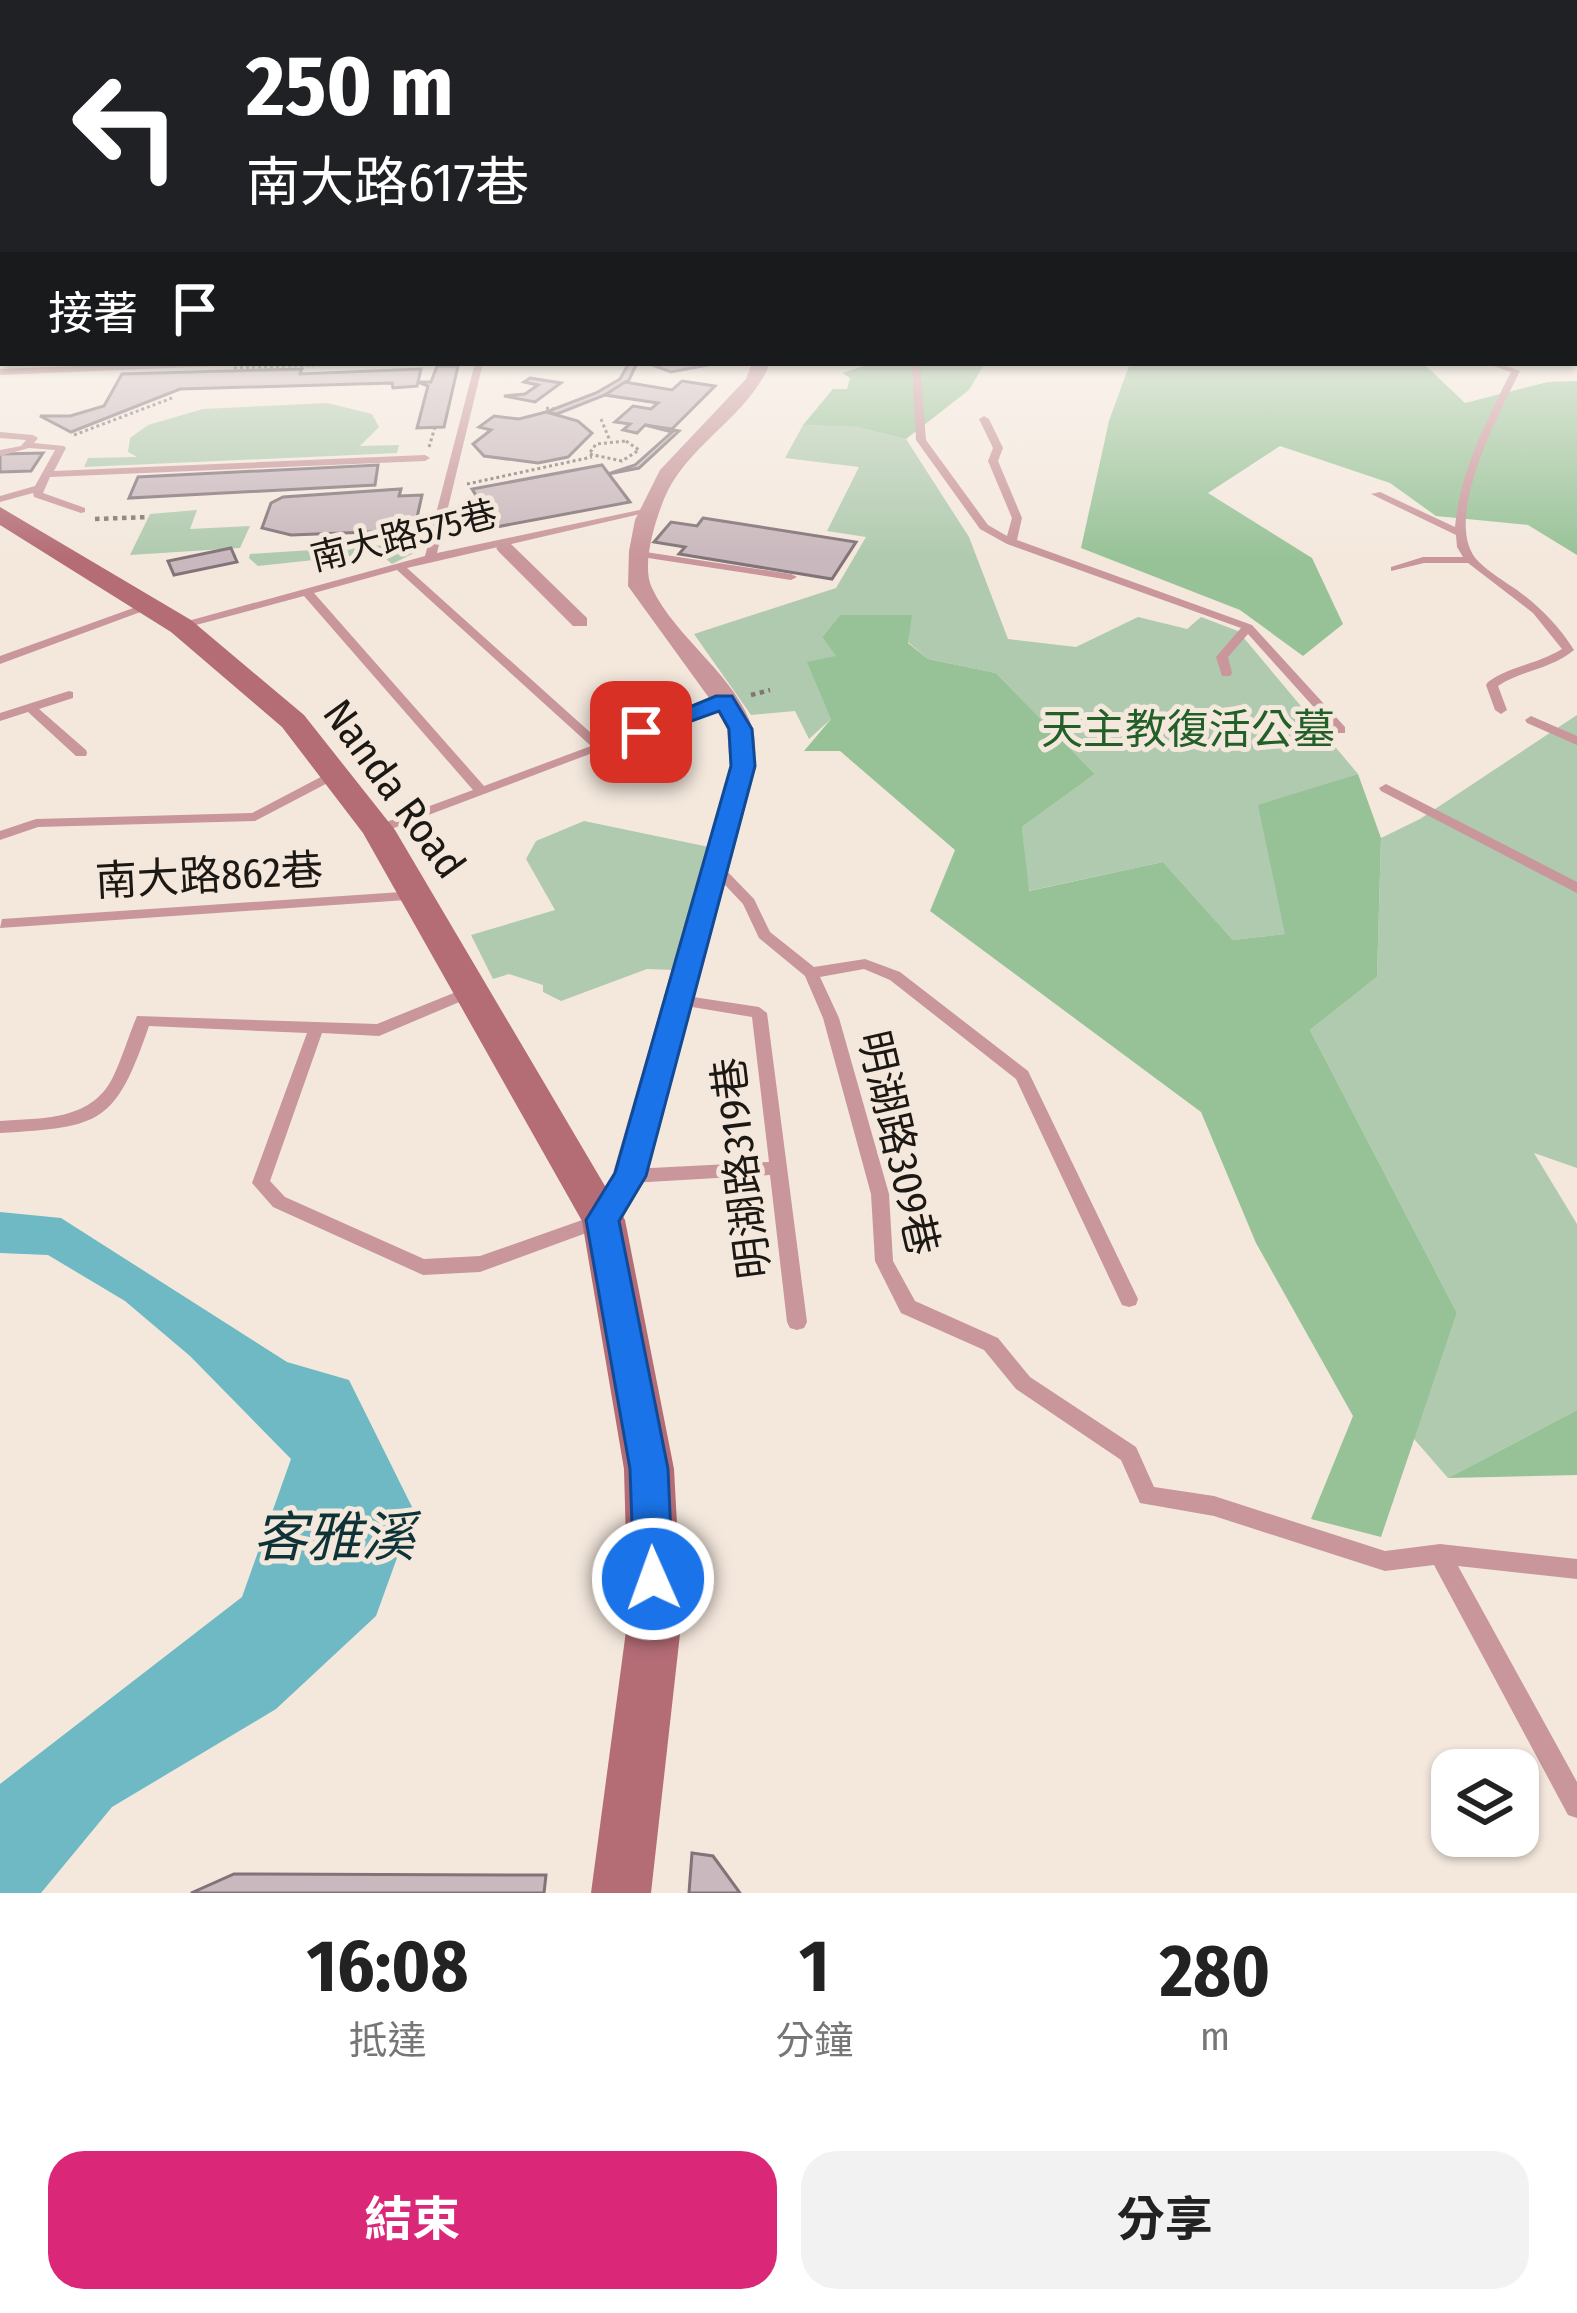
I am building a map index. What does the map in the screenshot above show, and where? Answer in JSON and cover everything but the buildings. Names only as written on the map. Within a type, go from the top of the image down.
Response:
[{"type":"main road","name":"Nanda Road","points":[[0,514],[181,626],[258,688],[336,772],[419,896],[603,1220],[649,1469],[655,1616],[621,1893]]},
{"type":"street","points":[[603,1220],[630,1176],[743,766],[740,729],[724,701],[639,586],[644,512],[660,478],[754,381]]},
{"type":"street","points":[[505,548],[580,622]]},
{"type":"lane","points":[[430,558],[473,381]]},
{"type":"lane","points":[[917,381],[921,440],[984,527],[1011,542],[1249,627],[1341,730]]},
{"type":"lane","points":[[1468,560],[1460,533],[1476,448],[1511,381]]},
{"type":"lane","points":[[984,418],[998,448],[993,461],[1017,518],[1011,542]]},
{"type":"lane","points":[[0,435],[26,434],[33,438],[29,445]]},
{"type":"lane","points":[[0,453],[29,445],[61,448],[38,495],[81,510]]},
{"type":"lane","points":[[47,474],[425,458]]},
{"type":"lane","points":[[0,500],[39,488]]},
{"type":"lane","points":[[1376,494],[1460,533]]},
{"type":"lane","name":"南大路575巷","points":[[181,626],[430,558],[644,512]]},
{"type":"lane","points":[[638,554],[790,577]]},
{"type":"lane","points":[[1395,569],[1423,560],[1468,560],[1533,603],[1555,625],[1568,650],[1555,661],[1504,674],[1492,685],[1502,710]]},
{"type":"lane","points":[[400,567],[599,747]]},
{"type":"lane","points":[[308,592],[481,791]]},
{"type":"lane","points":[[0,660],[150,605]]},
{"type":"lane","points":[[1226,673],[1222,657],[1249,627]]},
{"type":"lane","points":[[0,717],[69,695]]},
{"type":"lane","points":[[378,830],[724,701]]},
{"type":"lane","points":[[31,708],[81,753]]},
{"type":"lane","points":[[1531,720],[1577,741]]},
{"type":"lane","points":[[0,836],[35,824],[255,817],[336,772]]},
{"type":"lane","points":[[1386,788],[1577,888]]},
{"type":"lane","name":"明湖路309巷","points":[[717,869],[748,902],[764,935],[811,973],[831,1018],[880,1194],[884,1261],[908,1306],[991,1344],[1023,1383],[1129,1454],[1148,1496],[1214,1506],[1385,1561],[1440,1554]]},
{"type":"lane","name":"南大路862巷","points":[[2,924],[419,896]]},
{"type":"lane","points":[[811,973],[865,964],[895,976],[1022,1075],[1130,1299]]},
{"type":"lane","points":[[0,1127],[57,1124],[103,1108],[118,1093],[143,1020],[379,1030],[471,991]]},
{"type":"lane","name":"明湖路319巷","points":[[680,1000],[759,1013],[797,1322]]},
{"type":"lane","points":[[317,1026],[261,1183],[279,1202],[423,1267],[480,1264],[603,1220]]},
{"type":"lane","points":[[630,1176],[778,1168]]},
{"type":"lane","points":[[1440,1554],[1577,1569]]},
{"type":"lane","points":[[1440,1554],[1577,1807]]},
{"type":"path","points":[[29,445],[64,438],[172,398]]},
{"type":"path","points":[[546,408],[554,409]]},
{"type":"path","points":[[601,419],[610,441]]},
{"type":"path","points":[[446,488],[592,457],[620,462],[638,454],[633,443],[610,441],[591,447],[592,457]]},
{"type":"green space","points":[[849,381],[974,381],[906,439],[856,427],[803,425],[833,389],[847,389]]},
{"type":"green space","points":[[1123,381],[1442,381],[1465,403],[1548,382],[1577,381],[1577,555],[1528,525],[1436,516],[1390,483],[1280,446],[1208,493],[1312,558],[1343,624],[1303,656],[1240,610],[1081,548],[1109,421]]},
{"type":"green space","points":[[327,403],[372,414],[379,427],[360,446],[399,445],[397,453],[84,467],[88,458],[137,457],[128,452],[130,438],[148,425],[203,409]]},
{"type":"green space","name":"天主教復活公墓","points":[[803,425],[856,427],[906,439],[969,537],[1008,639],[1076,647],[1138,617],[1187,629],[1201,617],[1238,631],[1358,774],[1259,806],[1286,934],[1233,940],[1163,862],[1028,891],[1022,827],[1095,774],[996,673],[928,659],[908,642],[911,615],[840,615],[822,637],[837,656],[831,719],[809,739],[795,711],[751,715],[694,634],[836,588],[866,537],[827,531],[859,467],[785,458]]},
{"type":"green space","points":[[197,510],[190,529],[250,526],[240,548],[130,555],[150,514]]},
{"type":"green space","points":[[418,543],[416,552],[392,564],[379,553],[258,566],[249,558],[250,554]]},
{"type":"green space","points":[[840,615],[912,615],[908,643],[928,659],[996,673],[1095,774],[1022,827],[1029,891],[1163,862],[1233,940],[1285,934],[1258,805],[1358,774],[1381,838],[1377,977],[1310,1030],[1457,1313],[1381,1537],[1311,1519],[1353,1416],[1256,1243],[1201,1112],[930,911],[955,850],[840,751],[804,751],[831,719],[807,662],[836,656],[822,637]]},
{"type":"green space","points":[[1577,715],[1577,1168],[1534,1153],[1577,1224],[1577,1410],[1448,1478],[1414,1439],[1457,1313],[1310,1030],[1377,977],[1381,838],[1420,819]]},
{"type":"green space","points":[[584,821],[709,847],[674,970],[647,969],[561,1001],[543,992],[543,985],[509,974],[493,979],[471,935],[555,910],[526,859],[536,841]]},
{"type":"green space","points":[[1577,1410],[1577,1475],[1448,1478]]},
{"type":"water","name":"客雅溪","points":[[0,1212],[61,1218],[287,1362],[349,1380],[414,1511],[376,1616],[276,1709],[112,1807],[41,1893],[0,1893],[0,1784],[242,1597],[291,1459],[190,1356],[125,1301],[48,1255],[0,1253]]},
{"type":"route","points":[[641,732],[724,701],[740,729],[743,766],[630,1176],[603,1220],[649,1469],[653,1579]]}]
